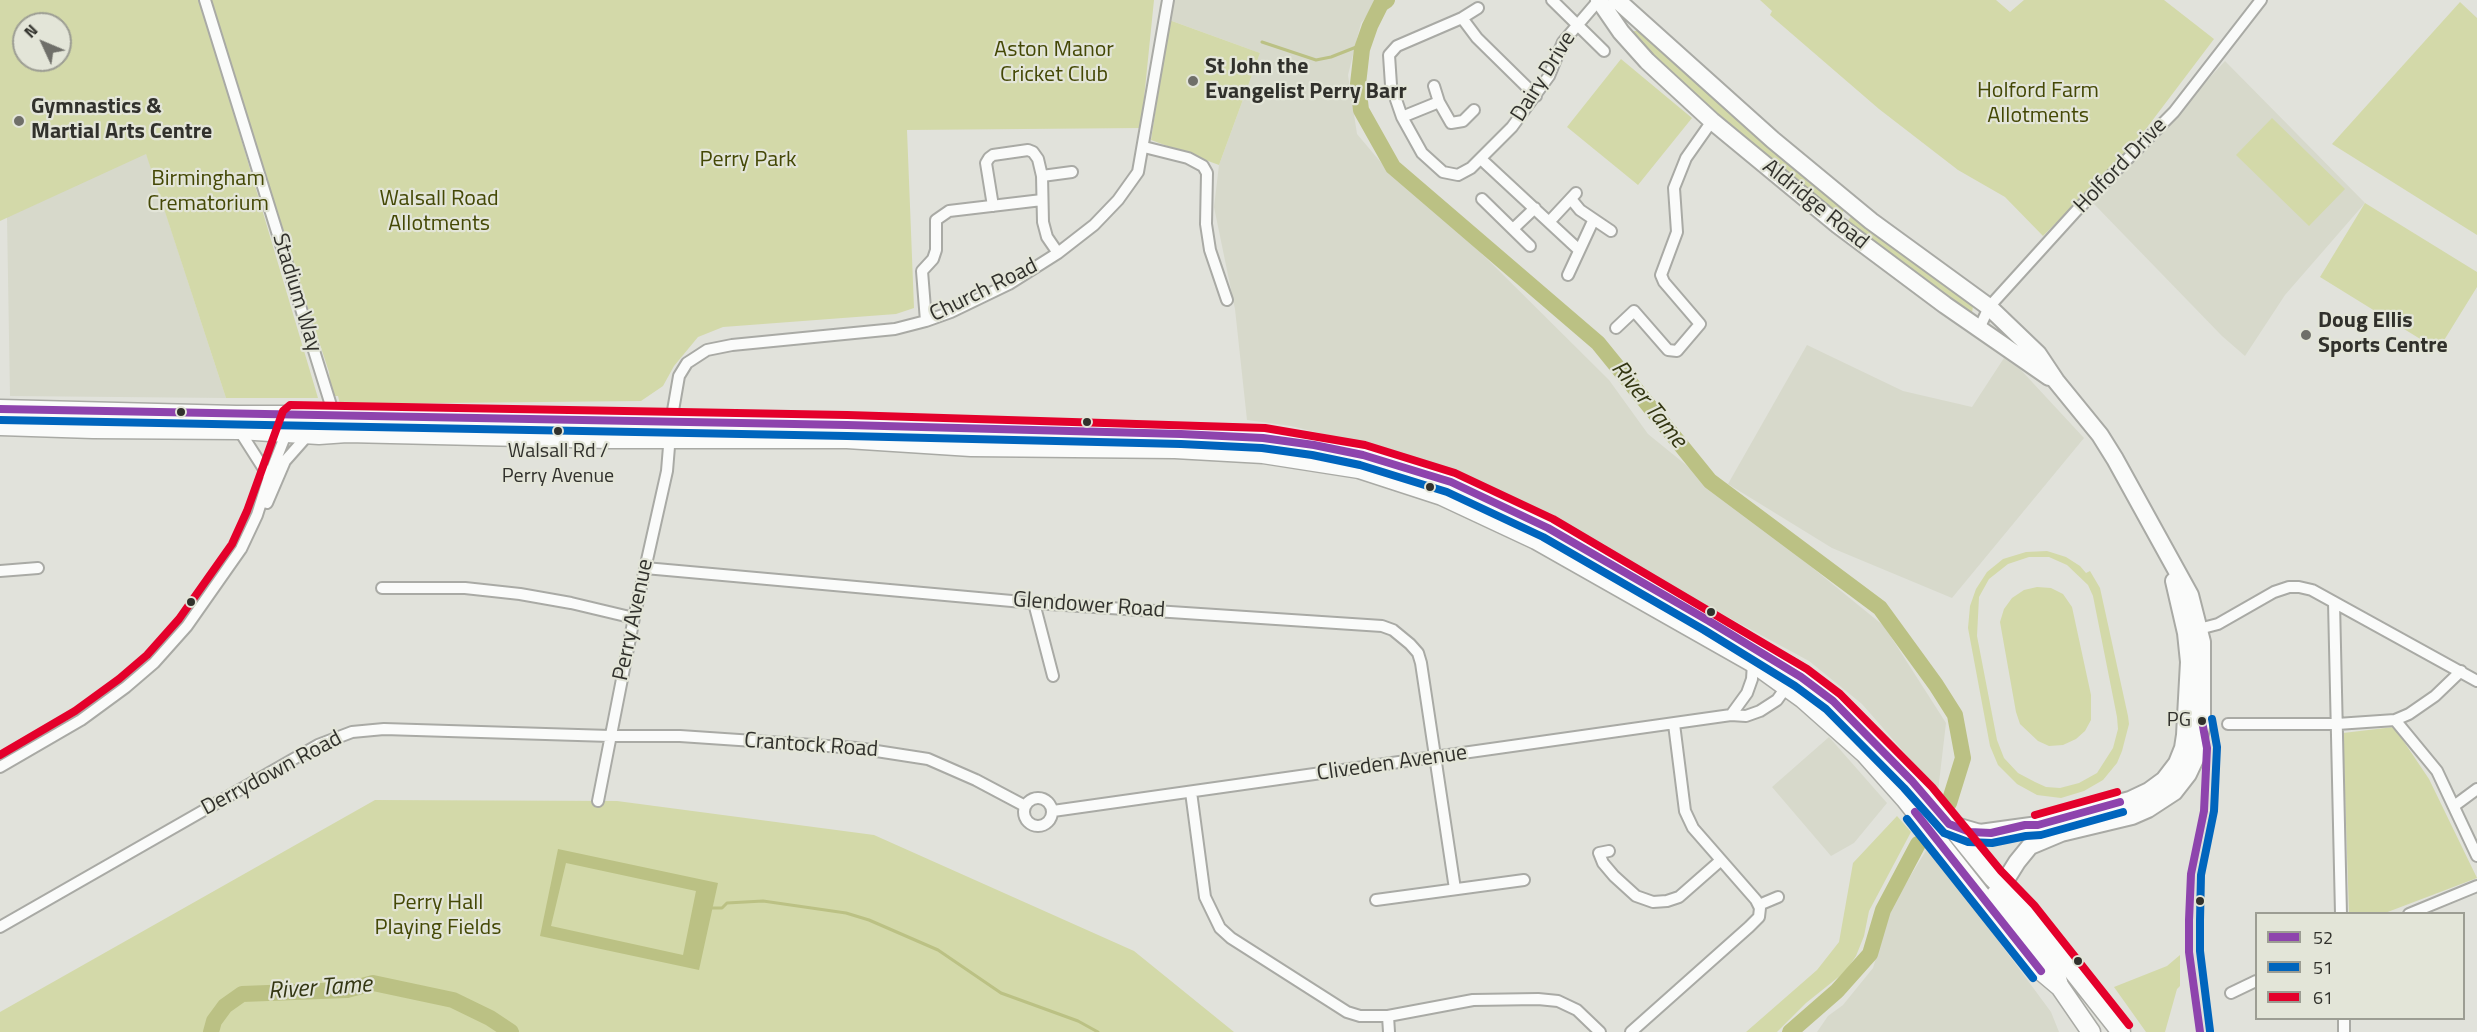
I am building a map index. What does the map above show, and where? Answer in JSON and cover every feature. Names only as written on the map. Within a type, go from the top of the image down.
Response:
[{"type":"highway","points":[[0,409],[334,415],[671,430],[971,447],[1175,449],[1263,454],[1359,469],[1442,496],[1536,540],[1752,663],[1787,686],[1865,754],[1988,902],[2041,971],[2060,987],[2091,1031]]},
{"type":"highway","points":[[334,415],[337,425],[347,433]]},
{"type":"highway","points":[[0,426],[93,429],[239,429],[308,435],[671,430],[1181,434],[1263,438],[1363,454],[1451,482],[1548,528],[1802,676],[1833,701],[1925,794],[1949,824],[2005,883],[2121,1032]]},
{"type":"main road","name":"Aldridge Road","points":[[1599,0],[1621,32],[1676,90],[1712,121],[1838,225],[1979,329],[2056,381]]},
{"type":"main road","name":"Aldridge Road","points":[[1617,0],[1764,132],[1856,208],[1989,307],[2038,354],[2115,459],[2190,595],[2202,721],[2196,757],[2188,774],[2174,792],[2148,809],[2132,816],[2090,825],[2040,840],[2023,854],[2005,883],[1988,902]]},
{"type":"main road","points":[[1621,32],[1635,17]]},
{"type":"main road","name":"Aldridge Road","points":[[2038,825],[2130,800],[2149,791],[2164,780],[2177,763],[2183,748],[2188,663],[2193,631]]},
{"type":"main road","points":[[1949,824],[1980,833],[2038,825]]},
{"type":"main road","points":[[2038,825],[2010,855],[2005,869],[2004,903],[2058,978],[2060,987]]},
{"type":"street","name":"Stadium Way","points":[[204,0],[334,415]]},
{"type":"street","name":"Church Road","points":[[671,430],[679,376],[687,363],[707,350],[732,345],[895,329],[926,321],[988,294],[1058,253],[1094,225],[1118,200],[1138,172],[1168,0]]},
{"type":"street","points":[[1552,0],[1604,51]]},
{"type":"street","name":"Dairy Drive","points":[[1478,8],[1462,18],[1397,46],[1389,56],[1391,85],[1402,117],[1422,153],[1443,172],[1458,175],[1471,168],[1512,127],[1549,76],[1563,42],[1599,0]]},
{"type":"street","name":"Holford Drive","points":[[1979,329],[1989,307],[2077,210],[2174,112],[2261,0]]},
{"type":"street","points":[[1462,18],[1477,38],[1536,96]]},
{"type":"street","points":[[1434,86],[1439,102],[1451,123],[1462,121],[1474,110]]},
{"type":"street","points":[[1402,117],[1439,102]]},
{"type":"street","points":[[1616,328],[1634,311],[1668,350],[1677,351],[1700,324],[1664,282],[1661,275],[1677,232],[1674,188],[1686,158],[1712,121]]},
{"type":"street","points":[[1144,147],[1188,158],[1203,166],[1207,173],[1206,224],[1210,250],[1227,300]]},
{"type":"street","points":[[993,206],[986,163],[993,155],[1028,150],[1038,159],[1041,176],[1042,222],[1047,237],[1058,253]]},
{"type":"street","points":[[1481,159],[1579,250]]},
{"type":"street","points":[[1041,176],[1072,172]]},
{"type":"street","points":[[1549,222],[1573,196],[1580,210],[1593,221],[1611,231]]},
{"type":"street","points":[[1482,199],[1530,246]]},
{"type":"street","points":[[926,321],[922,271],[933,259],[936,250],[936,220],[950,211],[1042,200]]},
{"type":"street","points":[[1514,228],[1534,208]]},
{"type":"street","points":[[1568,275],[1593,221]]},
{"type":"street","points":[[0,767],[81,720],[126,687],[154,663],[187,626],[229,568],[257,515],[293,415]]},
{"type":"street","points":[[239,429],[269,477]]},
{"type":"street","name":"Perry Avenue","points":[[598,801],[634,618],[667,471],[671,430]]},
{"type":"street","points":[[257,515],[265,506],[285,461],[299,442],[308,435]]},
{"type":"street","points":[[0,571],[38,568]]},
{"type":"street","name":"Glendower Road","points":[[645,568],[1034,603],[1382,626],[1401,636],[1418,653],[1426,690],[1455,889]]},
{"type":"street","points":[[2193,631],[2218,624],[2274,592],[2289,587],[2312,590],[2477,681]]},
{"type":"street","points":[[382,588],[465,588],[520,594],[634,618]]},
{"type":"street","points":[[2334,602],[2341,912]]},
{"type":"street","points":[[1034,603],[1053,676]]},
{"type":"street","points":[[1709,621],[1786,676],[1787,686],[1777,700],[1760,711],[1747,693]]},
{"type":"street","points":[[1731,715],[1747,693],[1752,679],[1752,663]]},
{"type":"street","points":[[2228,724],[2337,724],[2395,720],[2427,702],[2461,671]]},
{"type":"street","name":"Cliveden Avenue","points":[[1053,811],[1731,715],[1746,716],[1760,711]]},
{"type":"street","points":[[2395,720],[2437,771],[2477,856]]},
{"type":"street","points":[[1631,1032],[1759,917],[1759,905],[1693,828],[1685,811],[1678,773],[1674,724]]},
{"type":"street","name":"Derrydown Road","points":[[0,927],[318,745],[352,732],[384,729],[610,736]]},
{"type":"street","name":"Crantock Road","points":[[610,736],[680,736],[817,744],[894,752],[928,759],[1025,806]]},
{"type":"street","points":[[2454,806],[2477,789]]},
{"type":"street","points":[[1191,792],[1205,897],[1220,928],[1231,938],[1347,1012],[1360,1016],[1388,1016],[1473,1000],[1538,999],[1558,1001],[1577,1010],[1600,1032]]},
{"type":"street","points":[[1038,797],[1045,799],[1053,811],[1050,820],[1039,826],[1027,821],[1024,816],[1025,806],[1032,799],[1038,797]]},
{"type":"street","points":[[1609,851],[1599,853],[1603,863],[1614,876],[1636,896],[1653,902],[1668,901],[1679,897],[1720,861]]},
{"type":"street","points":[[1376,900],[1524,879]]},
{"type":"street","points":[[2414,912],[2477,886]]},
{"type":"street","points":[[1759,905],[1778,897]]},
{"type":"street","points":[[1653,902],[1654,914]]},
{"type":"street","points":[[2231,993],[2255,981]]},
{"type":"street","points":[[1388,1016],[1389,1032]]},
{"type":"shaded area","points":[[1174,0],[1380,0],[1361,23],[1348,75],[1357,134],[1389,172],[1466,238],[1609,380],[1648,434],[1884,626],[1946,723],[1938,791],[1862,704],[1809,661],[1593,544],[1453,471],[1365,444],[1291,426],[1247,420],[1235,309],[1214,207],[1219,165],[1260,53],[1169,20]]},
{"type":"shaded area","points":[[2225,61],[2365,203],[2285,295],[2245,356],[2222,336],[2094,204]]},
{"type":"shaded area","points":[[146,153],[226,398],[10,396],[7,217]]},
{"type":"shaded area","points":[[1807,345],[1903,391],[1972,407],[2004,358],[2020,369],[2084,438],[1952,598],[1832,548],[1728,484]]},
{"type":"shaded area","points":[[1829,737],[1887,803],[1854,843],[1831,856],[1772,787]]},
{"type":"shaded area","points":[[558,849],[718,883],[699,970],[540,936]],"holes":[[[566,863],[696,891],[683,955],[551,926]]]},
{"type":"shaded area","points":[[1927,849],[1969,901],[2051,1012],[2059,1032],[1817,1032],[1828,1016],[1843,1005],[1873,968],[1892,906]]},
{"type":"green space","points":[[0,0],[1154,0],[1141,128],[907,130],[914,308],[896,314],[723,327],[698,337],[674,366],[663,386],[641,401],[340,404],[338,396],[332,396],[329,372],[243,110],[234,115],[318,398],[226,398],[146,154],[0,221]]},
{"type":"green space","name":"Holford Farm Allotments","points":[[1760,0],[1996,0],[2010,12],[2024,0],[2164,0],[2214,39],[2133,146],[2043,236],[2005,197],[1958,170],[1879,109],[1770,15],[1772,11]]},
{"type":"green space","points":[[2460,2],[2477,18],[2477,235],[2332,144]]},
{"type":"green space","points":[[1169,20],[1260,53],[1219,165],[1151,140]]},
{"type":"green space","points":[[1634,31],[1639,31],[1844,207],[1843,212],[1837,217],[1678,87],[1633,36]]},
{"type":"green space","points":[[1621,59],[1692,118],[1638,185],[1567,127]]},
{"type":"green space","points":[[2272,118],[2345,189],[2309,226],[2236,155]]},
{"type":"green space","points":[[2365,203],[2477,272],[2477,287],[2438,350],[2320,277]]},
{"type":"green space","points":[[1853,214],[1973,306],[1972,313],[1969,314],[1846,223]]},
{"type":"green space","points":[[2047,551],[2066,557],[2086,573],[2090,571],[2100,588],[2128,716],[2129,724],[2117,763],[2103,780],[2084,791],[2061,798],[2037,795],[2017,784],[1998,765],[1990,746],[1968,628],[1970,606],[1976,589],[1987,572],[2003,559],[2026,552]],"holes":[[[2029,557],[2049,557],[2067,565],[2088,585],[2093,596],[2118,729],[2113,748],[2097,773],[2079,783],[2060,788],[2046,787],[2018,773],[2004,758],[1997,740],[1977,636],[1979,597],[1989,579],[2008,564]]]},
{"type":"green space","points":[[2037,587],[2051,588],[2063,594],[2072,607],[2091,695],[2091,720],[2085,731],[2076,739],[2063,745],[2049,746],[2038,741],[2020,724],[2000,622],[2004,609],[2012,598],[2024,590]]},
{"type":"green space","points":[[2394,727],[2429,779],[2477,878],[2388,912],[2349,912],[2343,733]]},
{"type":"green space","name":"Perry Hall Playing Fields","points":[[375,800],[617,801],[874,835],[1134,951],[1234,1032],[0,1032],[0,1012]]},
{"type":"green space","points":[[1897,816],[1911,832],[1869,911],[1864,936],[1856,956],[1846,971],[1806,1003],[1777,1032],[1746,1032],[1817,970],[1839,942],[1853,863]]},
{"type":"green space","points":[[2180,955],[2180,986],[2177,989],[2165,1032],[2146,1032],[2114,987],[2167,966]]},
{"type":"waterway","name":"River Tame","points":[[1387,0],[1381,4],[1362,49],[1358,84],[1361,110],[1393,167],[1598,343],[1710,481],[1880,608],[1955,715],[1963,758],[1949,803]]},
{"type":"waterway","points":[[1262,42],[1316,60],[1331,57],[1364,44]]},
{"type":"waterway","name":"River Tame","points":[[1790,1032],[1837,991],[1870,954],[1883,910],[1918,844]]},
{"type":"waterway","points":[[712,908],[722,908],[727,903],[763,901],[846,913],[869,920],[938,950],[1001,993],[1078,1021],[1098,1032]]},
{"type":"waterway","name":"River Tame","points":[[211,1032],[214,1021],[225,1006],[242,994],[347,990],[373,983],[453,1000],[490,1018],[511,1032]]},
{"type":"transit line","name":"61","points":[[0,755],[75,711],[119,679],[147,655],[179,619],[232,544],[247,511],[283,411],[290,405],[847,415],[1265,428],[1365,445],[1455,473],[1553,519],[1807,669],[1840,694],[1932,787],[2001,871],[2034,905],[2129,1025]]},
{"type":"transit line","name":"52","points":[[0,409],[847,425],[1181,434],[1263,438],[1314,445],[1363,455],[1451,482],[1548,528],[1709,621],[1801,677],[1833,701],[1912,781],[1949,824],[1970,832],[1991,833],[2025,825],[2038,825],[2120,802]]},
{"type":"transit line","name":"51","points":[[0,420],[1181,444],[1262,448],[1312,455],[1360,465],[1447,492],[1543,537],[1704,630],[1795,686],[1826,709],[1904,788],[1944,833],[1968,842],[1992,843],[2041,835],[2123,812]]},
{"type":"transit line","name":"51","points":[[2210,1031],[2200,951],[2200,920],[2201,875],[2214,811],[2217,747],[2212,719]]},
{"type":"transit line","name":"52","points":[[2200,1032],[2189,952],[2189,920],[2191,874],[2204,811],[2207,748],[2202,721]]},
{"type":"transit line","name":"61","points":[[2035,815],[2117,792]]},
{"type":"transit line","name":"52","points":[[1915,812],[2041,971]]},
{"type":"transit line","name":"51","points":[[1907,819],[2033,978]]},
{"type":"place","name":"St John the Evangelist Perry Barr","points":[[1193,81]]},
{"type":"place","name":"Gymnastics & Martial Arts Centre","points":[[19,121]]},
{"type":"place","name":"Doug Ellis Sports Centre","points":[[2306,335]]},
{"type":"place","name":"Walsall Rd / Perry Avenue","points":[[558,431]]},
{"type":"place","name":"PG","points":[[2202,721]]},
{"type":"park label","name":"Aston Manor Cricket Club","points":[[1054,64]]},
{"type":"park label","name":"Perry Park","points":[[748,161]]},
{"type":"park label","name":"Birmingham Crematorium","points":[[208,192]]},
{"type":"park label","name":"Walsall Road Allotments","points":[[439,212]]}]
